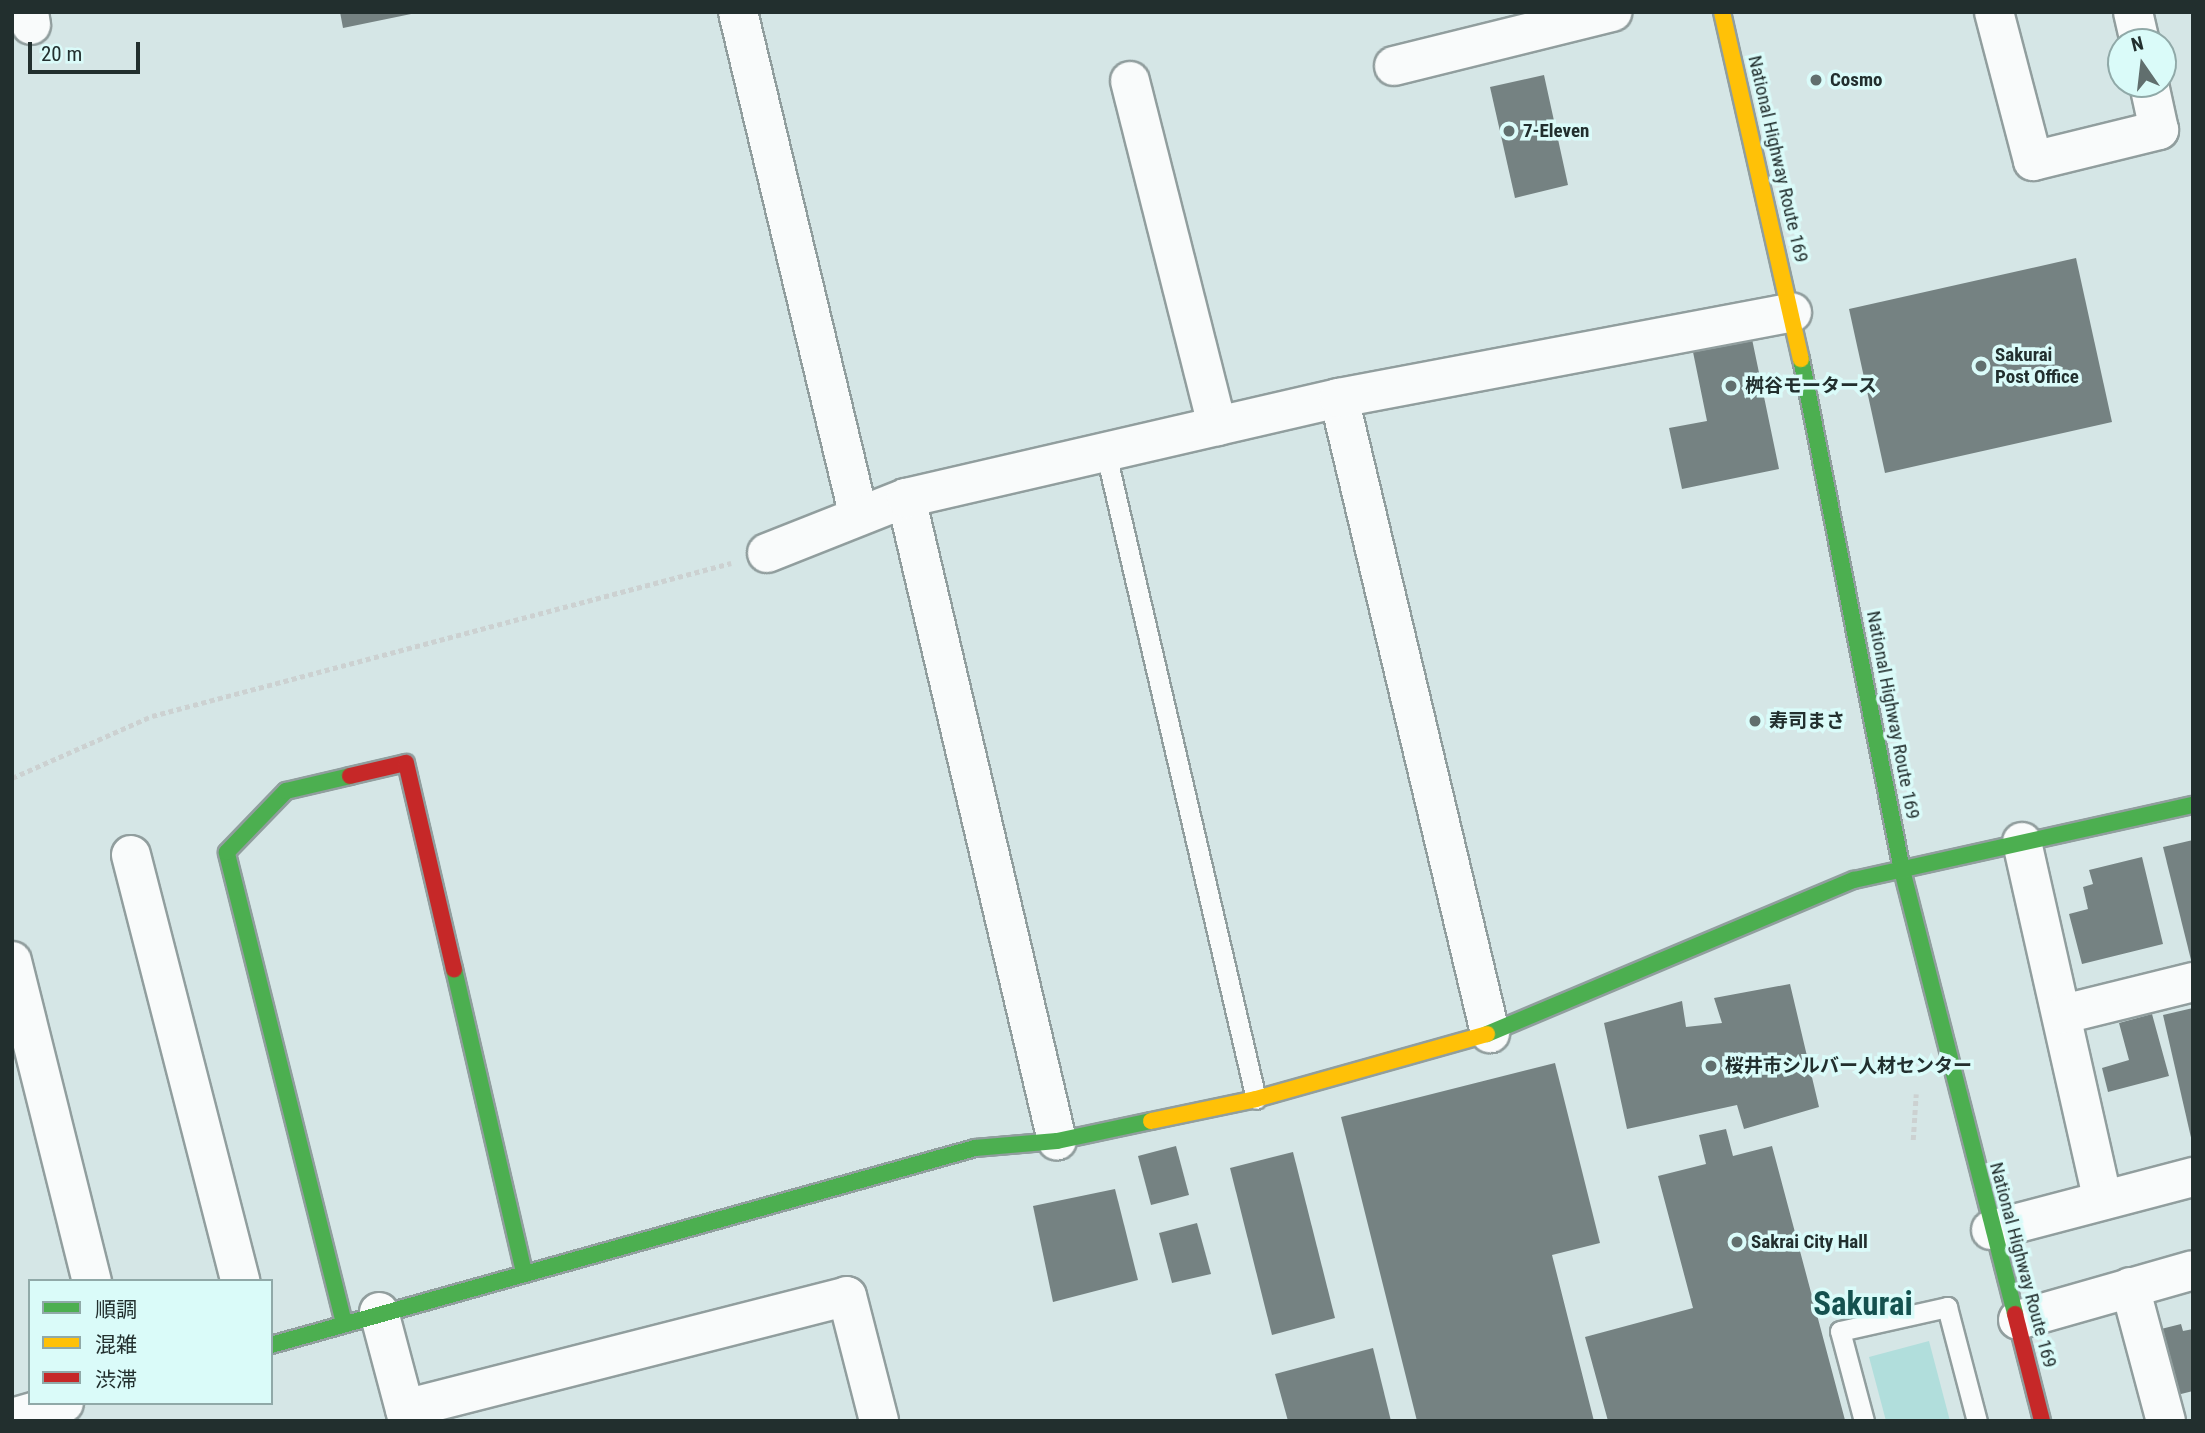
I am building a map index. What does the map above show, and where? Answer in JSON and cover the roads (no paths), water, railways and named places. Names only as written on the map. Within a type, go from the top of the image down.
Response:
[{"type":"main road","name":"National Highway Route 169","points":[[1722,12],[1792,312],[1902,870],[1991,1230],[2018,1320],[2042,1421]]},
{"type":"main road","points":[[361,1317],[227,852],[286,791],[406,763],[524,1272]]},
{"type":"main road","points":[[273,1344],[361,1317],[975,1148],[1057,1141],[1256,1098],[1489,1032],[1715,933],[1854,880],[2193,805]]},
{"type":"street","points":[[738,12],[858,513]]},
{"type":"street","points":[[1394,66],[1612,12]]},
{"type":"street","points":[[1994,12],[2033,161],[2159,130],[2152,98]]},
{"type":"street","points":[[1130,81],[1217,426]]},
{"type":"street","points":[[767,553],[858,513],[906,498],[1106,454],[1339,398],[1792,312]]},
{"type":"street","points":[[1339,398],[1489,1032]]},
{"type":"street","points":[[906,498],[1057,1141]]},
{"type":"street","points":[[2022,842],[2064,1014],[2103,1200]]},
{"type":"street","points":[[131,855],[239,1279]]},
{"type":"street","points":[[12,961],[92,1279]]},
{"type":"street","points":[[2064,1014],[2193,982]]},
{"type":"street","points":[[1991,1230],[2193,1177]]},
{"type":"street","points":[[2018,1320],[2193,1270]]},
{"type":"street","points":[[2130,1287],[2166,1421]]},
{"type":"street","points":[[361,1317],[406,1415],[847,1296],[878,1421]]},
{"type":"street","points":[[12,1418],[57,1405]]},
{"type":"lane","points":[[1106,454],[1256,1098]]},
{"type":"lane","points":[[1864,1421],[1840,1331],[1947,1307],[1977,1421]]},
{"type":"place","name":"Cosmo","points":[[1816,80]]},
{"type":"place","name":"7-Eleven","points":[[1509,131]]},
{"type":"place","name":"Sakurai Post Office","points":[[1981,366]]},
{"type":"place","name":"桝谷モータース","points":[[1731,386]]},
{"type":"place","name":"寿司まさ","points":[[1755,721]]},
{"type":"place","name":"桜井市シルバー人材センター","points":[[1711,1066]]},
{"type":"place","name":"Sakrai City Hall","points":[[1737,1242]]},
{"type":"district","name":"Sakurai","points":[[1863,1304]]}]
